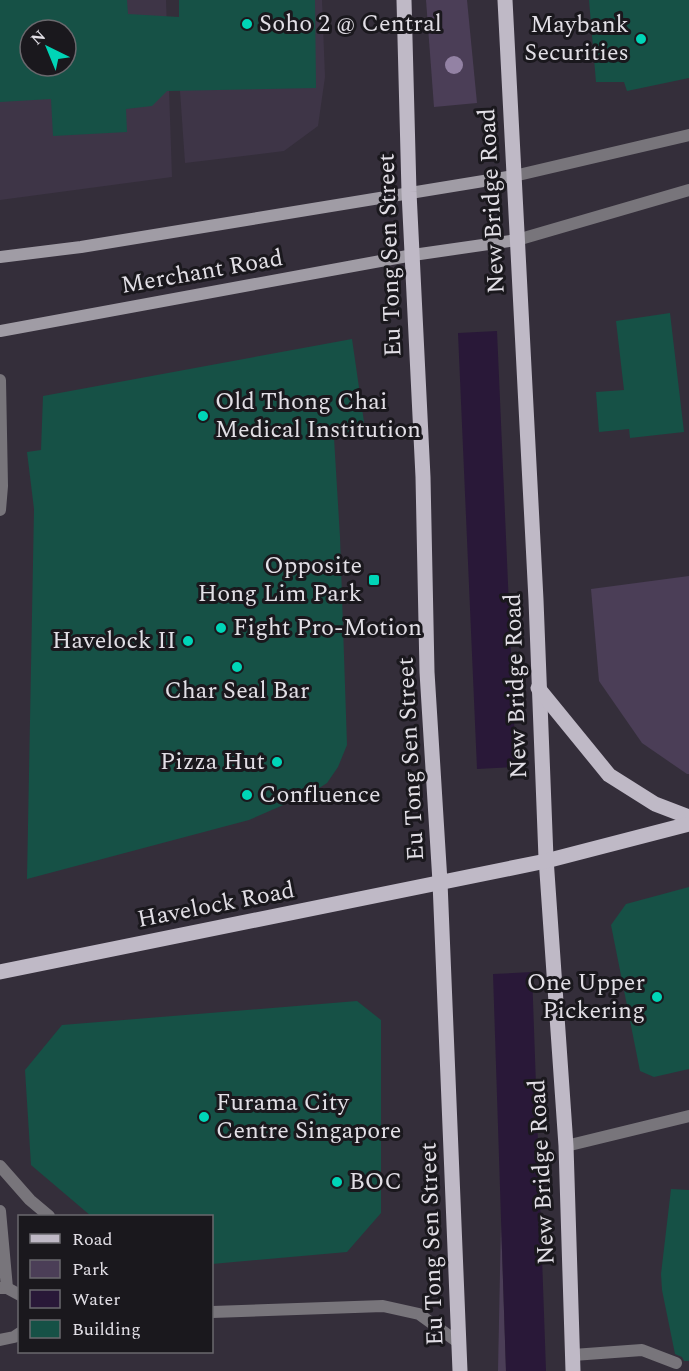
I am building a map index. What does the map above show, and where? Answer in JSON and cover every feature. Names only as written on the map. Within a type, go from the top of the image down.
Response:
[{"type":"main road","name":"Eu Tong Sen Street","points":[[404,0],[423,477],[427,672],[440,882],[460,1371]]},
{"type":"main road","name":"New Bridge Road","points":[[505,0],[546,861],[566,1146],[573,1371]]},
{"type":"main road","name":"Merchant Road","points":[[0,257],[81,247],[514,176]]},
{"type":"main road","name":"Merchant Road","points":[[0,331],[413,255],[517,240]]},
{"type":"main road","points":[[538,688],[609,775],[655,804],[689,818]]},
{"type":"main road","name":"Havelock Road","points":[[0,972],[546,861],[689,824]]},
{"type":"street","points":[[514,176],[689,135]]},
{"type":"street","points":[[517,240],[689,190]]},
{"type":"street","points":[[0,380],[0,510]]},
{"type":"street","points":[[566,1146],[689,1116]]},
{"type":"street","points":[[0,1166],[30,1200],[48,1215]]},
{"type":"street","points":[[0,1211],[4,1288],[18,1294]]},
{"type":"street","points":[[213,1312],[382,1306],[419,1314],[459,1343]]},
{"type":"street","points":[[0,1340],[18,1334]]},
{"type":"street","points":[[573,1355],[642,1350],[676,1363]]},
{"type":"shaded area","points":[[0,0],[166,0],[172,177],[0,200]]},
{"type":"shaded area","points":[[179,0],[322,0],[325,77],[318,126],[284,151],[185,163],[180,91]]},
{"type":"green space","points":[[426,0],[467,0],[477,103],[434,107]]},
{"type":"green space","points":[[689,576],[689,774],[687,774],[642,743],[599,681],[591,589]]},
{"type":"green space","points":[[501,1222],[506,1371],[498,1371]]},
{"type":"water","points":[[497,331],[516,767],[477,769],[458,333]]},
{"type":"water","points":[[532,972],[546,1371],[506,1371],[493,974]]},
{"type":"building","points":[[0,0],[127,0],[128,14],[179,17],[179,0],[315,0],[316,88],[167,91],[152,106],[126,109],[127,132],[53,136],[51,99],[0,102]]},
{"type":"building","name":"Maybank Securities","points":[[589,0],[689,0],[689,78],[627,91],[624,82],[596,82]]},
{"type":"building","points":[[670,313],[684,432],[630,438],[629,429],[599,432],[596,392],[624,390],[616,321]]},
{"type":"building","name":"Havelock II","points":[[352,339],[365,429],[334,438],[340,537],[347,745],[338,767],[327,783],[313,792],[249,820],[27,879],[34,509],[27,452],[41,450],[43,396]]},
{"type":"building","name":"One Upper Pickering","points":[[689,887],[689,1069],[654,1077],[640,1071],[611,925],[626,904]]},
{"type":"building","name":"Furama City Centre Singapore","points":[[357,1001],[381,1020],[381,1213],[347,1252],[213,1264],[213,1215],[90,1215],[31,1165],[25,1070],[62,1025]]},
{"type":"building","points":[[671,1189],[689,1190],[689,1361],[684,1361],[682,1357],[675,1354],[662,1290],[661,1274]]},
{"type":"place","name":"Soho 2 @ Central","points":[[247,24]]},
{"type":"place","name":"Maybank Securities","points":[[641,39]]},
{"type":"place","name":"Old Thong Chai Medical Institution","points":[[203,416]]},
{"type":"place","name":"Opposite Hong Lim Park","points":[[374,580]]},
{"type":"place","name":"Fight Pro-Motion","points":[[221,628]]},
{"type":"place","name":"Havelock II","points":[[188,641]]},
{"type":"place","name":"Char Seal Bar","points":[[237,667]]},
{"type":"place","name":"Pizza Hut","points":[[277,762]]},
{"type":"place","name":"Confluence","points":[[247,795]]},
{"type":"place","name":"One Upper Pickering","points":[[657,997]]},
{"type":"place","name":"Furama City Centre Singapore","points":[[204,1117]]},
{"type":"place","name":"BOC","points":[[337,1182]]}]
